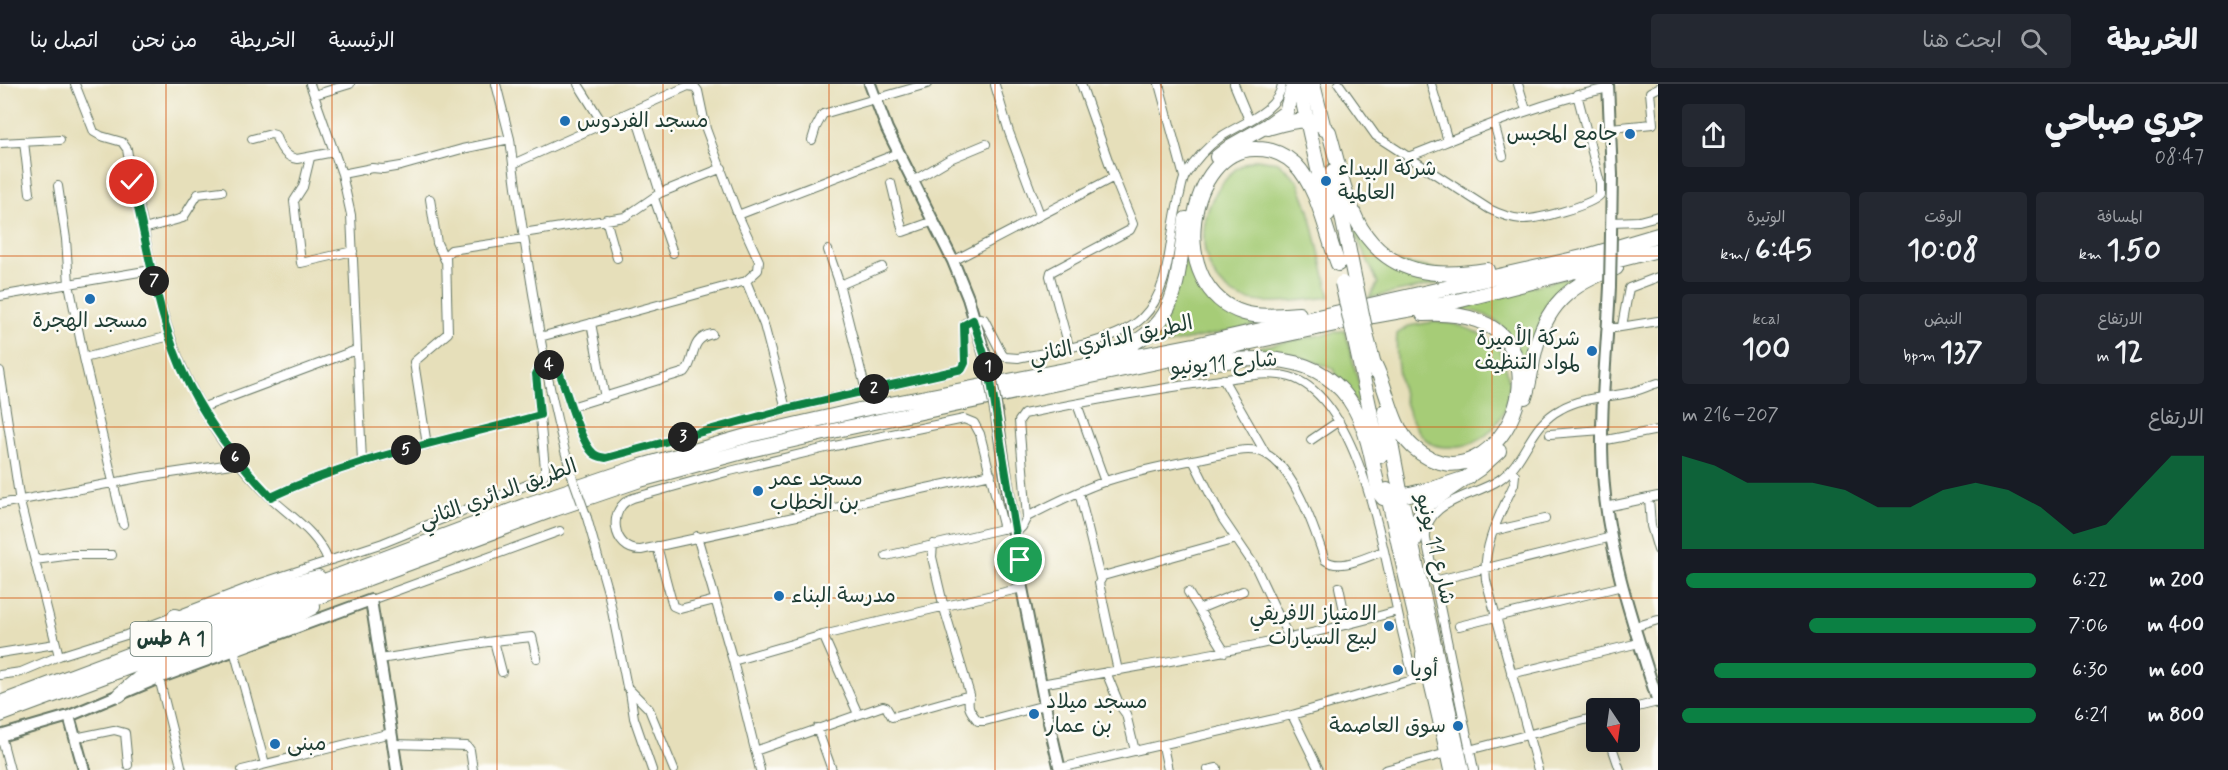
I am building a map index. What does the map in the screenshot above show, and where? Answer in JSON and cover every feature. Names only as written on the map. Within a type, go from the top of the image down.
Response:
[{"type":"highway","points":[[1004,383],[1113,353],[1150,333],[1172,299],[1178,279],[1187,213],[1202,176],[1217,157],[1248,128],[1268,125],[1286,112],[1294,84]]},
{"type":"highway","points":[[1299,84],[1338,264]]},
{"type":"highway","points":[[1314,84],[1323,124],[1348,282],[1361,340]]},
{"type":"highway","points":[[1248,128],[1307,120],[1323,124],[1329,132],[1360,227],[1372,244],[1400,264],[1423,273],[1457,274],[1535,261],[1587,256]]},
{"type":"highway","points":[[1337,312],[1263,316],[1246,314],[1230,308],[1213,295],[1203,280],[1197,264],[1193,232],[1199,199],[1218,166],[1231,156],[1248,148],[1279,152],[1293,163],[1305,176],[1338,264],[1348,282]]},
{"type":"highway","name":"الطريق الدائري الثاني","points":[[0,703],[538,501],[750,435],[859,410],[1199,344],[1587,256],[1658,235]]},
{"type":"highway","name":"الطريق الدائري الثاني","points":[[0,715],[566,505],[640,480],[771,445],[1373,316],[1457,301],[1658,250]]},
{"type":"highway","points":[[1415,557],[1416,524],[1422,510],[1435,498],[1469,477],[1498,452],[1512,432],[1527,393],[1534,354],[1542,328],[1553,308],[1568,292],[1586,282],[1658,254]]},
{"type":"highway","points":[[1288,336],[1321,332],[1406,315],[1433,313],[1458,315],[1478,320],[1504,336],[1515,352],[1520,387],[1515,409],[1494,446],[1480,456],[1464,462],[1443,463],[1428,457],[1406,439],[1398,426],[1375,365]]},
{"type":"highway","name":"شارع 11 يونيو","points":[[1361,340],[1375,365],[1390,430],[1402,562],[1451,770]]},
{"type":"highway","name":"شارع 11 يونيو","points":[[1361,340],[1395,498],[1415,557],[1461,770]]},
{"type":"highway","points":[[1057,384],[1250,359],[1286,360],[1316,369],[1334,380],[1355,410],[1369,447],[1379,493],[1383,498],[1395,498],[1445,486],[1469,477]]},
{"type":"highway","points":[[175,616],[195,619],[295,582],[341,575]]},
{"type":"highway","points":[[119,695],[152,671],[298,615],[329,593]]},
{"type":"highway","points":[[1440,669],[1449,686],[1456,689]]},
{"type":"street","points":[[75,84],[94,132],[122,142],[127,149],[151,270],[183,374],[201,408],[238,462],[271,497],[318,540],[328,560]]},
{"type":"street","points":[[310,84],[342,174],[351,215],[362,462]]},
{"type":"street","points":[[314,95],[351,84]]},
{"type":"street","points":[[496,84],[510,139],[540,337],[557,423],[609,596],[634,718],[652,770]]},
{"type":"street","points":[[578,84],[603,124]]},
{"type":"street","points":[[870,84],[899,153],[953,261],[989,369],[1011,530],[1045,705],[1060,769],[1292,715],[1414,680],[1420,675],[1420,655],[1424,648]]},
{"type":"street","points":[[812,140],[823,114],[927,84]]},
{"type":"street","points":[[1069,347],[1050,274],[1053,270],[1130,230],[1133,224],[1081,84]]},
{"type":"street","points":[[1159,84],[1184,177]]},
{"type":"street","points":[[1234,84],[1248,128]]},
{"type":"street","points":[[0,675],[21,672],[59,656],[328,560],[384,543],[539,480],[545,470],[536,374],[545,366],[553,365],[558,369],[571,407],[592,451],[606,458],[786,409],[962,369],[965,363],[964,325],[979,318],[984,319],[1005,357],[1018,358],[1097,340],[1125,329],[1136,323],[1149,310],[1161,289],[1166,272],[1174,216],[1184,177],[1208,148],[1221,137],[1248,128],[1272,104],[1282,84]]},
{"type":"street","points":[[1339,84],[1376,136],[1489,209],[1508,216],[1532,218],[1591,201],[1600,195],[1600,183],[1577,94]]},
{"type":"street","points":[[1431,84],[1448,141]]},
{"type":"street","points":[[1518,84],[1526,110]]},
{"type":"street","points":[[995,85],[1009,132],[1040,215]]},
{"type":"street","points":[[513,164],[688,86],[695,87],[698,91],[706,129],[760,266],[746,281],[540,337]]},
{"type":"street","points":[[1408,158],[1526,110],[1608,86],[1611,228],[1602,435],[1606,507],[1622,586],[1658,702],[1640,706]]},
{"type":"street","points":[[1610,128],[1655,125],[1653,88]]},
{"type":"street","points":[[634,110],[673,253]]},
{"type":"street","points":[[1494,123],[1503,156]]},
{"type":"street","points":[[252,139],[273,134],[280,147],[291,158],[310,158],[334,152]]},
{"type":"street","points":[[342,174],[372,168],[401,166],[462,149],[510,139]]},
{"type":"street","points":[[0,143],[60,140]]},
{"type":"street","points":[[24,142],[30,194]]},
{"type":"street","points":[[914,181],[950,159],[986,144]]},
{"type":"street","points":[[738,214],[899,153]]},
{"type":"street","points":[[310,158],[303,187],[294,201],[301,263],[353,251]]},
{"type":"street","points":[[427,445],[414,362],[448,333],[445,260],[451,250],[626,217],[657,195],[722,168]]},
{"type":"street","points":[[953,261],[1114,177]]},
{"type":"street","points":[[891,183],[903,232],[934,221]]},
{"type":"street","points":[[58,186],[66,239],[69,284],[123,524]]},
{"type":"street","points":[[144,229],[183,218],[198,194],[222,191]]},
{"type":"street","points":[[430,199],[437,243],[445,260]]},
{"type":"street","points":[[1611,228],[1658,216]]},
{"type":"street","points":[[606,219],[617,258]]},
{"type":"street","points":[[828,250],[840,285],[866,391]]},
{"type":"street","points":[[840,285],[882,267]]},
{"type":"street","points":[[0,296],[151,270]]},
{"type":"street","points":[[1622,326],[1629,288],[1658,277]]},
{"type":"street","points":[[746,281],[764,325],[786,409]]},
{"type":"street","points":[[1608,329],[1658,321]]},
{"type":"street","points":[[591,322],[605,398]]},
{"type":"street","points":[[571,407],[685,372],[697,342],[702,337],[712,334]]},
{"type":"street","points":[[84,358],[170,336]]},
{"type":"street","points":[[201,408],[356,350]]},
{"type":"street","points":[[0,371],[4,427],[20,502],[59,656]]},
{"type":"street","name":"شارع 11يونيو","points":[[1027,517],[1019,421],[1024,414],[1151,389],[1257,375],[1289,376],[1311,389],[1339,422],[1360,466],[1384,551],[1414,680]]},
{"type":"street","points":[[1223,380],[1266,454]]},
{"type":"street","points":[[1474,770],[1425,534],[1427,524],[1432,514],[1445,505],[1487,488],[1511,469],[1533,433],[1547,418],[1569,405],[1603,396],[1630,393],[1658,383]]},
{"type":"street","points":[[1077,404],[1105,482]]},
{"type":"street","points":[[271,497],[302,482],[362,462],[540,415]]},
{"type":"street","points":[[992,474],[633,550],[621,541],[616,518],[617,511],[623,502],[633,498],[841,444],[964,419],[976,426],[1011,530]]},
{"type":"street","points":[[1311,440],[1339,422]]},
{"type":"street","points":[[1550,434],[1602,435],[1658,430]]},
{"type":"street","points":[[886,556],[933,544],[1022,527],[1027,517],[1079,492],[1150,468],[1250,450],[1266,454],[1278,463],[1291,482],[1310,518],[1324,560],[1334,565],[1342,564],[1384,551]]},
{"type":"street","points":[[1193,460],[1222,518],[1256,568],[1289,638]]},
{"type":"street","points":[[0,504],[238,462]]},
{"type":"street","points":[[1511,469],[1515,476],[1514,484],[1486,550],[1484,568],[1538,770]]},
{"type":"street","points":[[1079,492],[1100,578],[1099,583],[1118,672]]},
{"type":"street","points":[[1606,507],[1654,497],[1651,526],[1658,546]]},
{"type":"street","points":[[1493,531],[1545,519]]},
{"type":"street","points":[[10,770],[3,756],[1,736],[69,716],[159,678],[560,531]]},
{"type":"street","points":[[698,536],[733,661],[760,770]]},
{"type":"street","points":[[1434,581],[1612,537]]},
{"type":"street","points":[[1100,578],[1236,539]]},
{"type":"street","points":[[933,544],[932,557],[944,608],[970,696],[969,710],[978,721],[988,721],[1045,705]]},
{"type":"street","points":[[657,546],[674,608],[680,609],[715,600]]},
{"type":"street","points":[[35,560],[72,555],[112,555]]},
{"type":"street","points":[[1459,626],[1622,586]]},
{"type":"street","points":[[1339,587],[1347,625]]},
{"type":"street","points":[[733,661],[823,635],[1022,588]]},
{"type":"street","points":[[1199,609],[1243,591]]},
{"type":"street","points":[[1188,592],[1225,652]]},
{"type":"street","points":[[371,600],[397,770]]},
{"type":"street","points":[[1041,684],[1225,652],[1347,625],[1397,611]]},
{"type":"street","points":[[1634,627],[1658,620]]},
{"type":"street","points":[[823,635],[858,714]]},
{"type":"street","points":[[380,659],[532,637],[537,658]]},
{"type":"street","points":[[494,641],[502,672]]},
{"type":"street","points":[[1511,674],[1639,643]]},
{"type":"street","points":[[0,653],[55,644]]},
{"type":"street","points":[[234,650],[265,764]]},
{"type":"street","points":[[1106,672],[1120,706],[1126,714],[1135,751]]},
{"type":"street","points":[[159,678],[182,770]]},
{"type":"street","points":[[630,692],[649,709],[674,770]]},
{"type":"street","points":[[755,751],[883,706],[892,717],[970,696]]},
{"type":"street","points":[[1292,715],[1319,770]]},
{"type":"street","points":[[69,716],[84,770]]},
{"type":"street","points":[[1469,750],[1586,719]]},
{"type":"street","points":[[817,728],[832,770]]},
{"type":"street","points":[[75,738],[120,730],[125,733],[128,765]]},
{"type":"street","points":[[242,770],[392,738],[467,746],[473,770]]},
{"type":"street","points":[[1163,746],[1168,770]]},
{"type":"street","points":[[1614,752],[1620,770]]},
{"type":"street","points":[[1385,770],[1448,753]]},
{"type":"green space","points":[[1256,159],[1278,162],[1298,181],[1309,210],[1330,297],[1279,302],[1252,301],[1231,293],[1219,282],[1211,268],[1204,238],[1209,207],[1216,192],[1232,172]]},
{"type":"green space","points":[[1352,220],[1386,260],[1473,276],[1369,298],[1378,283],[1349,221]]},
{"type":"green space","points":[[1185,250],[1191,253],[1200,284],[1216,304],[1240,315],[1272,322],[1121,354],[1154,336]]},
{"type":"green space","points":[[1595,271],[1547,304],[1524,380],[1517,351],[1502,326],[1481,313],[1448,307]]},
{"type":"green space","points":[[1433,322],[1459,325],[1498,344],[1505,366],[1509,389],[1500,419],[1487,434],[1470,444],[1449,447],[1432,444],[1422,436],[1414,424],[1403,394],[1397,362],[1397,334],[1409,326]]},
{"type":"green space","points":[[1345,330],[1368,420],[1332,368],[1286,352],[1253,353],[1260,347]]},
{"type":"place","name":"مسجد الفردوس","points":[[565,121]]},
{"type":"place","name":"جامع المحبس","points":[[1630,134]]},
{"type":"place","name":"شركة البيداء العالمية","points":[[1326,181]]},
{"type":"place","name":"مسجد الهجرة","points":[[90,299]]},
{"type":"place","name":"شركة الأميرة لمواد التنظيف","points":[[1592,351]]},
{"type":"place","name":"مسجد عمر بن الخطاب","points":[[758,491]]},
{"type":"place","name":"مدرسة البناء","points":[[779,596]]},
{"type":"place","name":"الامتياز الافريقي لبيع السيارات","points":[[1389,626]]},
{"type":"place","name":"أويا","points":[[1398,670]]},
{"type":"place","name":"مسجد ميلاد بن عمار","points":[[1034,714]]},
{"type":"place","name":"سوق العاصمة","points":[[1458,726]]},
{"type":"place","name":"مبنى","points":[[275,744]]},
{"type":"route","points":[[132,182],[144,229],[151,270],[183,374],[232,455],[271,497],[302,482],[362,462],[540,415],[536,374],[548,365],[553,365],[558,369],[574,416],[594,454],[610,458],[786,409],[962,369],[965,367],[964,325],[973,320],[989,369],[1020,560]]}]
